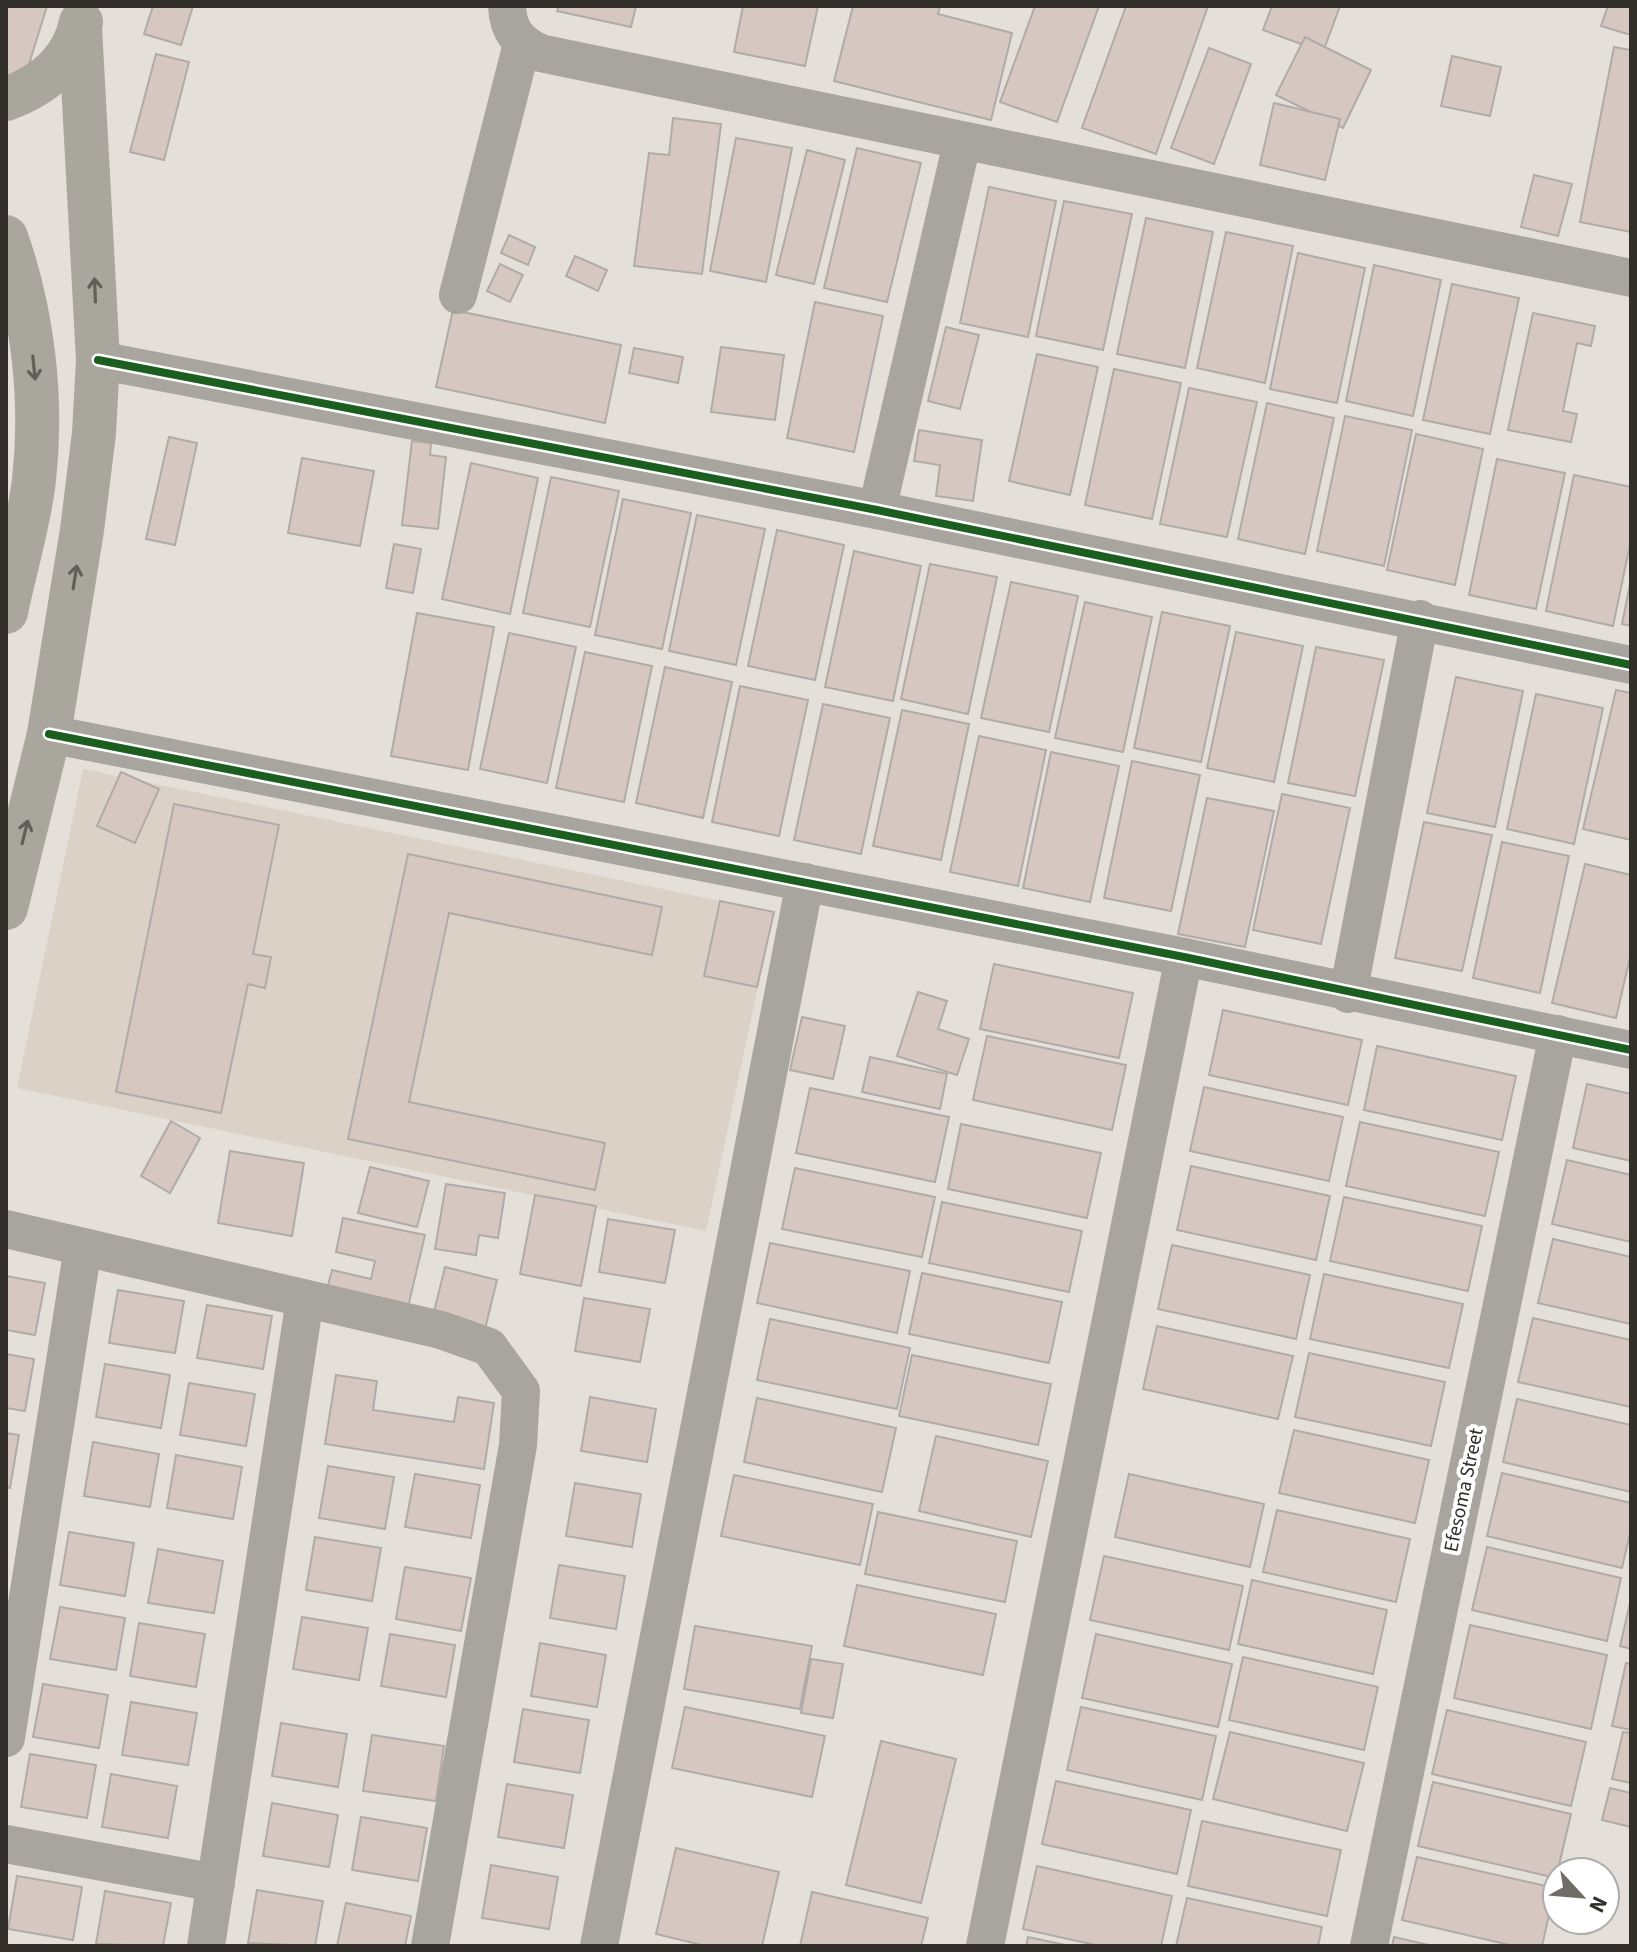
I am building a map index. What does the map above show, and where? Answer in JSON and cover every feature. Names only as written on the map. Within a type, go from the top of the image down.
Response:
[{"type":"main road","points":[[6,99],[34,89],[63,63],[82,17]]},
{"type":"main road","points":[[6,908],[49,734],[82,530],[98,360],[82,17]]},
{"type":"main road","points":[[6,237],[29,329],[37,402],[34,480],[6,612]]},
{"type":"street","points":[[507,6],[507,25],[522,44],[540,53],[962,143],[1631,278]]},
{"type":"street","points":[[458,295],[522,44]]},
{"type":"street","points":[[877,510],[962,143]]},
{"type":"street","points":[[98,360],[877,510],[1420,619],[1631,665]]},
{"type":"street","points":[[1348,994],[1420,619]]},
{"type":"street","points":[[49,734],[1184,957],[1348,994],[1631,1050]]},
{"type":"street","points":[[599,1946],[805,882]]},
{"type":"street","points":[[985,1946],[1184,957]]},
{"type":"street","name":"Efesoma Street","points":[[1369,1946],[1558,1034]]},
{"type":"street","points":[[6,1229],[441,1330],[489,1347],[521,1391],[518,1445],[430,1946]]},
{"type":"street","points":[[6,1738],[83,1247]]},
{"type":"street","points":[[206,1946],[305,1299]]},
{"type":"street","points":[[6,1844],[216,1883]]},
{"type":"shaded area","points":[[83,769],[774,912],[706,1231],[17,1088]]},
{"type":"building","points":[[6,6],[47,6],[22,87],[6,82]]},
{"type":"building","points":[[153,6],[193,6],[181,45],[144,34]]},
{"type":"building","points":[[559,6],[636,6],[631,27],[557,11]]},
{"type":"building","points":[[743,6],[818,6],[805,66],[734,52]]},
{"type":"building","points":[[853,6],[940,6],[938,14],[1012,33],[991,120],[834,81]]},
{"type":"building","points":[[1035,6],[1099,6],[1057,122],[1000,102]]},
{"type":"building","points":[[1126,6],[1208,6],[1156,154],[1082,128]]},
{"type":"building","points":[[1272,6],[1340,6],[1323,52],[1263,30]]},
{"type":"building","points":[[1608,6],[1631,6],[1631,35],[1601,26]]},
{"type":"building","points":[[1305,37],[1371,70],[1343,128],[1276,95]]},
{"type":"building","points":[[1614,47],[1631,50],[1631,232],[1580,222]]},
{"type":"building","points":[[1209,48],[1251,64],[1214,164],[1171,148]]},
{"type":"building","points":[[156,54],[189,62],[164,160],[130,152]]},
{"type":"building","points":[[1452,56],[1501,67],[1490,116],[1441,106]]},
{"type":"building","points":[[1274,103],[1340,119],[1325,180],[1260,165]]},
{"type":"building","points":[[673,118],[721,124],[702,274],[634,266],[649,153],[669,155]]},
{"type":"building","points":[[736,138],[792,148],[766,282],[710,271]]},
{"type":"building","points":[[857,148],[921,163],[887,302],[824,288]]},
{"type":"building","points":[[807,150],[845,160],[814,284],[776,275]]},
{"type":"building","points":[[1534,175],[1572,184],[1558,236],[1521,227]]},
{"type":"building","points":[[989,187],[1056,201],[1028,337],[960,323]]},
{"type":"building","points":[[1064,201],[1132,214],[1103,350],[1036,336]]},
{"type":"building","points":[[1146,218],[1213,232],[1185,368],[1117,354]]},
{"type":"building","points":[[1226,232],[1293,246],[1265,383],[1197,368]]},
{"type":"building","points":[[509,235],[535,247],[528,265],[501,253]]},
{"type":"building","points":[[1298,253],[1365,268],[1337,403],[1270,389]]},
{"type":"building","points":[[575,256],[607,270],[598,291],[566,276]]},
{"type":"building","points":[[500,264],[523,275],[510,302],[487,291]]},
{"type":"building","points":[[1374,265],[1441,280],[1413,416],[1346,401]]},
{"type":"building","points":[[1452,284],[1519,298],[1490,434],[1423,420]]},
{"type":"building","points":[[815,302],[883,316],[854,452],[787,438]]},
{"type":"building","points":[[453,310],[621,345],[605,423],[436,387]]},
{"type":"building","points":[[1533,313],[1595,326],[1591,346],[1577,343],[1563,411],[1577,414],[1571,442],[1508,430]]},
{"type":"building","points":[[946,327],[979,335],[960,409],[928,401]]},
{"type":"building","points":[[721,347],[784,355],[775,420],[711,412]]},
{"type":"building","points":[[634,348],[683,357],[678,383],[629,373]]},
{"type":"building","points":[[1037,354],[1098,367],[1070,495],[1009,481]]},
{"type":"building","points":[[1114,369],[1181,383],[1152,519],[1085,505]]},
{"type":"building","points":[[1189,388],[1257,402],[1227,537],[1160,524]]},
{"type":"building","points":[[1267,403],[1334,418],[1305,554],[1238,539]]},
{"type":"building","points":[[1345,416],[1412,430],[1384,566],[1317,551]]},
{"type":"building","points":[[919,430],[982,440],[973,501],[936,496],[940,465],[914,461]]},
{"type":"building","points":[[1416,434],[1483,449],[1455,585],[1387,570]]},
{"type":"building","points":[[169,437],[197,443],[175,545],[146,539]]},
{"type":"building","points":[[412,441],[431,443],[430,455],[446,457],[438,529],[402,525]]},
{"type":"building","points":[[302,458],[374,471],[360,546],[288,533]]},
{"type":"building","points":[[1497,459],[1565,473],[1536,609],[1469,595]]},
{"type":"building","points":[[471,463],[538,478],[510,614],[442,599]]},
{"type":"building","points":[[1574,475],[1631,487],[1631,540],[1613,626],[1546,611]]},
{"type":"building","points":[[551,477],[619,491],[590,627],[523,613]]},
{"type":"building","points":[[623,499],[691,513],[662,649],[595,635]]},
{"type":"building","points":[[697,515],[765,529],[736,665],[669,651]]},
{"type":"building","points":[[777,530],[844,545],[815,680],[748,666]]},
{"type":"building","points":[[394,544],[421,549],[413,593],[386,588]]},
{"type":"building","points":[[854,551],[921,566],[893,701],[825,687]]},
{"type":"building","points":[[930,564],[997,577],[968,714],[901,699]]},
{"type":"building","points":[[1631,579],[1631,626],[1622,624]]},
{"type":"building","points":[[1011,582],[1078,596],[1049,732],[981,718]]},
{"type":"building","points":[[1085,602],[1152,617],[1123,752],[1055,738]]},
{"type":"building","points":[[1162,612],[1230,626],[1201,762],[1134,748]]},
{"type":"building","points":[[417,613],[494,627],[468,770],[391,756]]},
{"type":"building","points":[[1236,632],[1303,646],[1274,782],[1207,768]]},
{"type":"building","points":[[509,633],[576,647],[547,783],[480,769]]},
{"type":"building","points":[[1316,647],[1384,660],[1355,796],[1288,783]]},
{"type":"building","points":[[585,652],[652,666],[624,802],[556,788]]},
{"type":"building","points":[[665,667],[732,682],[703,818],[636,803]]},
{"type":"building","points":[[1456,677],[1523,691],[1495,827],[1427,813]]},
{"type":"building","points":[[740,686],[808,700],[779,836],[712,822]]},
{"type":"building","points":[[1616,690],[1631,693],[1631,840],[1583,829]]},
{"type":"building","points":[[1536,694],[1603,708],[1574,844],[1507,829]]},
{"type":"building","points":[[823,704],[890,718],[861,854],[794,840]]},
{"type":"building","points":[[902,710],[969,724],[941,860],[873,846]]},
{"type":"building","points":[[979,736],[1046,750],[1018,886],[950,872]]},
{"type":"building","points":[[1051,752],[1119,766],[1090,902],[1023,888]]},
{"type":"building","points":[[1132,761],[1200,775],[1171,911],[1104,898]]},
{"type":"building","points":[[121,772],[159,789],[135,843],[97,826]]},
{"type":"building","points":[[1282,794],[1350,808],[1321,944],[1253,930]]},
{"type":"building","points":[[1207,798],[1274,811],[1245,947],[1178,934]]},
{"type":"building","points":[[174,804],[279,825],[253,954],[271,957],[265,988],[248,984],[221,1113],[116,1092]]},
{"type":"building","points":[[1424,822],[1492,835],[1462,971],[1395,958]]},
{"type":"building","points":[[1502,842],[1569,856],[1540,993],[1473,978]]},
{"type":"building","points":[[408,854],[662,907],[652,955],[449,913],[409,1102],[605,1143],[595,1190],[348,1139]]},
{"type":"building","points":[[1585,864],[1631,875],[1631,953],[1616,1018],[1552,1003]]},
{"type":"building","points":[[720,901],[774,912],[757,987],[704,976]]},
{"type":"building","points":[[994,964],[1133,993],[1119,1058],[980,1029]]},
{"type":"building","points":[[918,992],[947,1001],[938,1029],[969,1039],[957,1075],[897,1056]]},
{"type":"building","points":[[1223,1010],[1362,1040],[1348,1105],[1209,1075]]},
{"type":"building","points":[[802,1017],[845,1026],[833,1079],[790,1070]]},
{"type":"building","points":[[987,1036],[1126,1065],[1112,1130],[973,1100]]},
{"type":"building","points":[[1377,1046],[1516,1076],[1502,1140],[1364,1110]]},
{"type":"building","points":[[870,1057],[947,1074],[940,1109],[862,1092]]},
{"type":"building","points":[[1587,1084],[1631,1094],[1631,1161],[1573,1148]]},
{"type":"building","points":[[1204,1087],[1343,1117],[1329,1181],[1190,1151]]},
{"type":"building","points":[[810,1088],[949,1117],[935,1182],[796,1153]]},
{"type":"building","points":[[171,1121],[200,1138],[170,1193],[141,1176]]},
{"type":"building","points":[[1360,1122],[1499,1152],[1485,1216],[1346,1186]]},
{"type":"building","points":[[961,1124],[1101,1153],[1087,1218],[948,1189]]},
{"type":"building","points":[[230,1151],[304,1163],[292,1236],[218,1223]]},
{"type":"building","points":[[1567,1160],[1631,1175],[1631,1242],[1552,1224]]},
{"type":"building","points":[[1191,1166],[1330,1196],[1316,1260],[1177,1230]]},
{"type":"building","points":[[370,1167],[429,1181],[417,1227],[358,1213]]},
{"type":"building","points":[[795,1168],[935,1197],[922,1257],[782,1229]]},
{"type":"building","points":[[446,1184],[505,1193],[498,1238],[479,1235],[476,1255],[435,1249]]},
{"type":"building","points":[[535,1195],[596,1206],[581,1286],[520,1274]]},
{"type":"building","points":[[1344,1197],[1482,1226],[1468,1291],[1330,1261]]},
{"type":"building","points":[[942,1202],[1082,1231],[1069,1292],[929,1263]]},
{"type":"building","points":[[343,1218],[425,1235],[407,1311],[326,1293],[332,1270],[371,1279],[375,1261],[336,1252]]},
{"type":"building","points":[[608,1219],[675,1230],[665,1283],[599,1272]]},
{"type":"building","points":[[1553,1239],[1631,1257],[1631,1324],[1538,1303]]},
{"type":"building","points":[[770,1243],[910,1271],[897,1333],[757,1303]]},
{"type":"building","points":[[1172,1245],[1310,1275],[1296,1339],[1158,1309]]},
{"type":"building","points":[[445,1267],[497,1280],[485,1329],[433,1316]]},
{"type":"building","points":[[922,1273],[1062,1302],[1049,1363],[909,1334]]},
{"type":"building","points":[[1324,1274],[1463,1304],[1449,1368],[1310,1339]]},
{"type":"building","points":[[6,1276],[45,1283],[35,1335],[6,1330]]},
{"type":"building","points":[[118,1290],[184,1301],[175,1353],[109,1343]]},
{"type":"building","points":[[584,1298],[650,1309],[640,1362],[575,1351]]},
{"type":"building","points":[[207,1305],[272,1316],[263,1369],[197,1358]]},
{"type":"building","points":[[1533,1318],[1631,1340],[1631,1407],[1518,1382]]},
{"type":"building","points":[[770,1319],[910,1348],[897,1409],[757,1380]]},
{"type":"building","points":[[1157,1326],[1293,1356],[1278,1419],[1143,1389]]},
{"type":"building","points":[[1309,1353],[1445,1382],[1431,1446],[1295,1417]]},
{"type":"building","points":[[6,1354],[34,1359],[25,1411],[6,1408]]},
{"type":"building","points":[[912,1355],[1051,1384],[1038,1445],[899,1416]]},
{"type":"building","points":[[105,1364],[170,1375],[161,1428],[96,1417]]},
{"type":"building","points":[[336,1375],[377,1381],[373,1410],[454,1422],[458,1397],[494,1403],[484,1469],[325,1444]]},
{"type":"building","points":[[189,1383],[255,1394],[246,1446],[180,1435]]},
{"type":"building","points":[[590,1397],[656,1409],[647,1462],[581,1451]]},
{"type":"building","points":[[757,1398],[896,1428],[882,1492],[744,1462]]},
{"type":"building","points":[[1517,1399],[1631,1425],[1631,1492],[1503,1462]]},
{"type":"building","points":[[1294,1430],[1429,1460],[1415,1523],[1279,1493]]},
{"type":"building","points":[[6,1433],[19,1435],[10,1488],[6,1487]]},
{"type":"building","points":[[936,1436],[1048,1461],[1031,1537],[919,1511]]},
{"type":"building","points":[[93,1442],[159,1454],[150,1507],[84,1496]]},
{"type":"building","points":[[176,1455],[242,1467],[233,1519],[167,1508]]},
{"type":"building","points":[[328,1466],[394,1477],[385,1529],[319,1518]]},
{"type":"building","points":[[1502,1473],[1631,1503],[1631,1529],[1622,1568],[1487,1536]]},
{"type":"building","points":[[415,1474],[480,1485],[471,1538],[405,1527]]},
{"type":"building","points":[[1129,1474],[1264,1504],[1250,1567],[1115,1537]]},
{"type":"building","points":[[734,1475],[873,1504],[860,1565],[721,1536]]},
{"type":"building","points":[[575,1483],[641,1494],[632,1547],[566,1536]]},
{"type":"building","points":[[1277,1510],[1410,1539],[1396,1602],[1263,1572]]},
{"type":"building","points":[[878,1512],[1017,1541],[1005,1602],[865,1574]]},
{"type":"building","points":[[69,1532],[134,1543],[125,1596],[60,1585]]},
{"type":"building","points":[[315,1537],[381,1548],[372,1601],[306,1590]]},
{"type":"building","points":[[1487,1547],[1621,1578],[1607,1641],[1472,1610]]},
{"type":"building","points":[[158,1549],[223,1561],[214,1613],[148,1603]]},
{"type":"building","points":[[1104,1556],[1243,1586],[1229,1650],[1090,1620]]},
{"type":"building","points":[[559,1565],[625,1576],[616,1629],[550,1618]]},
{"type":"building","points":[[405,1567],[471,1578],[461,1631],[396,1619]]},
{"type":"building","points":[[1252,1580],[1387,1610],[1373,1674],[1238,1644]]},
{"type":"building","points":[[857,1585],[996,1614],[983,1675],[844,1646]]},
{"type":"building","points":[[1631,1599],[1631,1649],[1620,1646]]},
{"type":"building","points":[[60,1607],[125,1618],[116,1670],[50,1659]]},
{"type":"building","points":[[302,1617],[368,1628],[359,1680],[293,1669]]},
{"type":"building","points":[[139,1623],[205,1634],[196,1687],[130,1676]]},
{"type":"building","points":[[1470,1625],[1607,1655],[1591,1729],[1454,1698]]},
{"type":"building","points":[[695,1626],[812,1646],[800,1709],[684,1689]]},
{"type":"building","points":[[390,1634],[455,1645],[446,1697],[381,1686]]},
{"type":"building","points":[[1096,1634],[1232,1664],[1218,1727],[1082,1698]]},
{"type":"building","points":[[540,1643],[606,1655],[597,1707],[531,1696]]},
{"type":"building","points":[[1243,1657],[1378,1687],[1364,1750],[1229,1720]]},
{"type":"building","points":[[811,1659],[843,1664],[833,1718],[801,1713]]},
{"type":"building","points":[[1626,1663],[1631,1664],[1631,1730],[1612,1726]]},
{"type":"building","points":[[43,1684],[108,1695],[99,1748],[33,1737]]},
{"type":"building","points":[[131,1702],[197,1713],[188,1765],[122,1755]]},
{"type":"building","points":[[685,1707],[825,1736],[812,1797],[672,1768]]},
{"type":"building","points":[[1081,1707],[1216,1736],[1202,1800],[1067,1770]]},
{"type":"building","points":[[523,1709],[589,1720],[580,1773],[514,1762]]},
{"type":"building","points":[[1447,1710],[1586,1742],[1571,1806],[1432,1774]]},
{"type":"building","points":[[281,1723],[347,1734],[338,1787],[272,1776]]},
{"type":"building","points":[[1230,1732],[1364,1763],[1347,1831],[1213,1799]]},
{"type":"building","points":[[1623,1732],[1631,1733],[1631,1783],[1612,1779]]},
{"type":"building","points":[[372,1735],[444,1746],[436,1801],[363,1791]]},
{"type":"building","points":[[881,1741],[956,1759],[921,1903],[846,1885]]},
{"type":"building","points":[[30,1754],[96,1765],[87,1818],[21,1807]]},
{"type":"building","points":[[111,1774],[177,1786],[168,1838],[102,1827]]},
{"type":"building","points":[[1056,1781],[1191,1810],[1177,1874],[1042,1844]]},
{"type":"building","points":[[1433,1782],[1571,1814],[1561,1856],[1541,1856],[1541,1875],[1418,1846]]},
{"type":"building","points":[[507,1784],[573,1795],[564,1848],[498,1837]]},
{"type":"building","points":[[1610,1788],[1631,1793],[1631,1827],[1602,1820]]},
{"type":"building","points":[[272,1803],[338,1815],[329,1867],[263,1856]]},
{"type":"building","points":[[361,1817],[427,1828],[418,1881],[352,1870]]},
{"type":"building","points":[[1202,1821],[1341,1850],[1327,1916],[1188,1886]]},
{"type":"building","points":[[676,1848],[779,1872],[762,1946],[706,1946],[656,1934]]},
{"type":"building","points":[[1417,1857],[1541,1885],[1541,1936],[1544,1936],[1542,1946],[1514,1946],[1402,1920]]},
{"type":"building","points":[[491,1865],[558,1877],[549,1929],[482,1918]]},
{"type":"building","points":[[1037,1866],[1172,1896],[1161,1946],[1100,1946],[1023,1929]]},
{"type":"building","points":[[17,1876],[82,1887],[73,1940],[8,1929]]},
{"type":"building","points":[[257,1890],[323,1901],[315,1946],[248,1943]]},
{"type":"building","points":[[105,1891],[171,1903],[163,1946],[96,1944]]},
{"type":"building","points":[[812,1892],[928,1918],[921,1946],[800,1946]]},
{"type":"building","points":[[1187,1898],[1322,1927],[1318,1946],[1176,1946]]},
{"type":"building","points":[[346,1903],[411,1916],[405,1946],[337,1946]]},
{"type":"building","points":[[1028,1937],[1070,1946],[1026,1946]]},
{"type":"building","points":[[1394,1937],[1433,1946],[1392,1946]]},
{"type":"cycle path","points":[[98,360],[877,510],[1631,665]]},
{"type":"cycle path","points":[[49,734],[1184,957],[1631,1050]]}]
